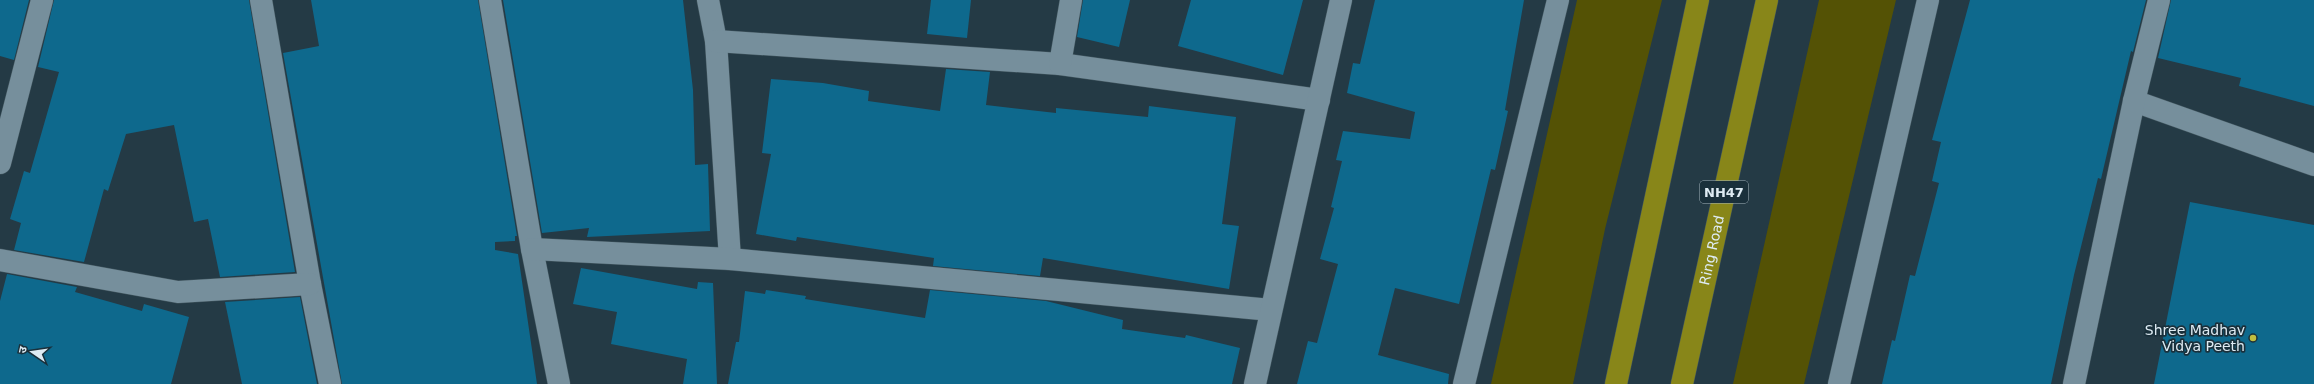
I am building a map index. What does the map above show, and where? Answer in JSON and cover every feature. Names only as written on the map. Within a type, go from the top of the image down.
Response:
[{"type":"highway","points":[[1616,384],[1698,0]]},
{"type":"highway","name":"Ring Road","points":[[1682,384],[1766,0]]},
{"type":"street","points":[[0,163],[42,0]]},
{"type":"street","points":[[261,0],[310,284],[330,384]]},
{"type":"street","points":[[490,0],[532,248],[559,384]]},
{"type":"street","points":[[708,0],[716,41],[730,259]]},
{"type":"street","points":[[1060,64],[1071,0]]},
{"type":"street","points":[[1255,384],[1341,0]]},
{"type":"street","points":[[1464,384],[1558,0]]},
{"type":"street","points":[[1839,384],[1928,0]]},
{"type":"street","points":[[2074,384],[2134,101],[2159,0]]},
{"type":"street","points":[[716,41],[1060,64],[1319,100]]},
{"type":"street","points":[[2134,101],[2314,165]]},
{"type":"street","points":[[532,248],[730,259],[1271,310]]},
{"type":"street","points":[[0,260],[178,292],[310,284]]},
{"type":"shaded area","points":[[1577,0],[1662,0],[1605,229],[1573,384],[1491,384]]},
{"type":"shaded area","points":[[1819,0],[1896,0],[1804,384],[1733,384]]},
{"type":"building","points":[[0,0],[29,0],[14,60],[0,56]]},
{"type":"building","points":[[54,0],[249,0],[295,272],[220,277],[208,219],[194,222],[174,125],[126,134],[108,191],[104,189],[84,262],[14,250],[21,223],[10,219],[24,171],[30,173],[59,72],[38,67]]},
{"type":"building","points":[[311,0],[478,0],[517,236],[515,236],[515,241],[495,242],[495,250],[518,254],[537,384],[342,384],[283,53],[319,46]]},
{"type":"building","points":[[503,0],[683,0],[693,90],[695,165],[708,164],[710,231],[587,237],[589,228],[542,233]]},
{"type":"building","points":[[931,0],[971,0],[967,38],[927,34]]},
{"type":"building","points":[[1083,0],[1130,0],[1119,47],[1077,37]]},
{"type":"building","points":[[1191,0],[1303,0],[1283,75],[1178,46]]},
{"type":"building","points":[[1375,0],[1524,0],[1505,110],[1508,111],[1495,170],[1491,169],[1459,304],[1395,288],[1378,355],[1449,374],[1448,384],[1297,384],[1308,341],[1317,343],[1338,264],[1320,259],[1334,208],[1331,207],[1342,161],[1336,160],[1343,131],[1410,139],[1415,112],[1347,93],[1353,63],[1360,64]]},
{"type":"building","points":[[1970,0],[2146,0],[2133,52],[2131,51],[2101,179],[2098,178],[2074,275],[2051,384],[1882,384],[1892,340],[1895,341],[1910,275],[1915,276],[1939,183],[1932,181],[1941,142],[1932,140]]},
{"type":"building","points":[[2171,0],[2314,0],[2314,106],[2239,86],[2241,78],[2158,58]]},
{"type":"building","points":[[946,69],[990,72],[986,105],[1056,113],[1056,108],[1148,117],[1149,106],[1236,117],[1222,224],[1239,226],[1229,289],[1043,258],[1040,276],[933,266],[934,258],[797,237],[796,241],[756,234],[771,154],[762,153],[771,79],[823,83],[869,91],[868,101],[940,111]]},
{"type":"building","points":[[2190,202],[2314,225],[2314,384],[2154,384]]},
{"type":"building","points":[[581,268],[697,289],[698,282],[713,283],[717,384],[683,384],[687,359],[611,344],[617,312],[573,304]]},
{"type":"building","points":[[7,274],[77,287],[75,292],[142,311],[144,304],[189,317],[171,384],[0,384],[0,301]]},
{"type":"building","points":[[766,290],[806,296],[805,299],[925,318],[930,290],[1046,301],[1123,320],[1122,329],[1185,338],[1186,335],[1240,348],[1232,384],[728,384],[736,342],[739,342],[745,291],[765,294]]},
{"type":"building","points":[[300,297],[317,384],[242,384],[225,302]]},
{"type":"place","name":"Shree Madhav Vidya Peeth","points":[[2253,338]]}]
